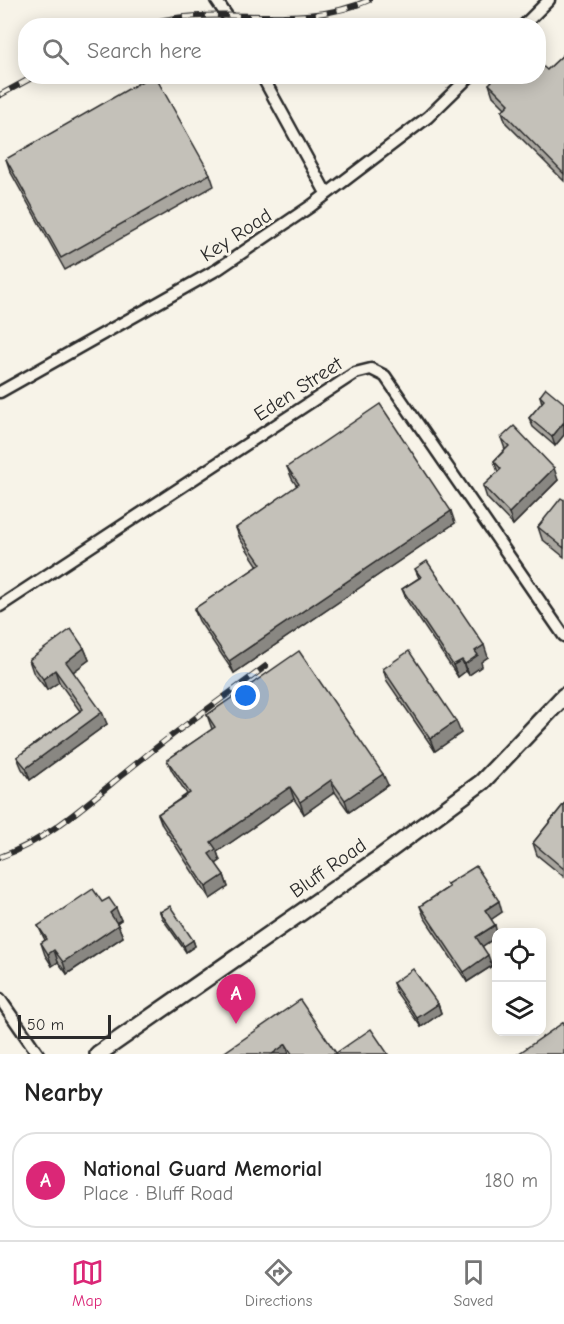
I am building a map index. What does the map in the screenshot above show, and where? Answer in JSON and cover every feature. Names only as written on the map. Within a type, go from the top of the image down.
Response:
[{"type":"main road","name":"Bluff Road","points":[[98,1054],[375,861],[482,782],[564,696]]},
{"type":"street","points":[[216,0],[228,18]]},
{"type":"street","points":[[531,18],[549,0]]},
{"type":"street","points":[[266,84],[327,193]]},
{"type":"street","name":"Key Road","points":[[0,392],[218,269],[327,193],[428,117],[462,84]]},
{"type":"street","name":"Eden Street","points":[[0,606],[356,373],[371,369],[385,376],[564,636]]},
{"type":"street","points":[[0,999],[38,1054]]},
{"type":"building","points":[[564,54],[564,174],[502,111],[509,104],[489,84],[546,84],[547,70]]},
{"type":"building","points":[[137,84],[159,84],[210,174],[61,258],[6,159]]},
{"type":"building","points":[[546,388],[564,403],[564,422],[552,437],[529,418],[544,400],[540,396]]},
{"type":"building","points":[[380,404],[451,511],[229,661],[194,609],[261,564],[236,528],[299,484],[287,467]]},
{"type":"building","points":[[514,426],[554,468],[509,513],[483,486],[501,469],[494,461],[509,446],[501,438]]},
{"type":"building","points":[[561,498],[564,500],[564,548],[538,527]]},
{"type":"building","points":[[427,561],[484,645],[475,651],[478,655],[465,664],[462,660],[453,665],[402,589],[421,577],[415,569]]},
{"type":"building","points":[[71,629],[84,648],[66,662],[102,712],[26,768],[17,757],[83,709],[55,670],[43,679],[29,660]]},
{"type":"building","points":[[299,651],[383,774],[345,800],[331,780],[300,802],[290,787],[211,842],[216,849],[209,854],[224,875],[206,887],[158,814],[190,793],[167,760],[215,727],[207,715]]},
{"type":"building","points":[[409,651],[456,721],[430,739],[383,669]]},
{"type":"building","points":[[564,804],[564,869],[533,843]]},
{"type":"building","points":[[476,866],[499,901],[485,910],[495,925],[476,937],[488,955],[464,972],[420,906],[449,887],[447,884]]},
{"type":"building","points":[[93,889],[102,902],[109,898],[116,908],[110,913],[118,925],[63,962],[54,950],[48,954],[41,943],[47,939],[38,926]]},
{"type":"building","points":[[170,906],[193,940],[184,946],[160,912]]},
{"type":"building","points":[[413,969],[438,1004],[417,1018],[393,983]]},
{"type":"building","points":[[300,1000],[336,1053],[371,1029],[388,1054],[292,1054],[286,1044],[272,1054],[222,1054]]},
{"type":"building","points":[[564,1022],[564,1054],[518,1054],[546,1036]]},
{"type":"railway","points":[[179,18],[313,14],[342,10],[369,0]]},
{"type":"railway","points":[[0,95],[20,84]]},
{"type":"railway","points":[[0,857],[38,839],[56,827],[172,735],[266,666]]},
{"type":"place","name":"National Guard Memorial","points":[[236,1024]]}]
